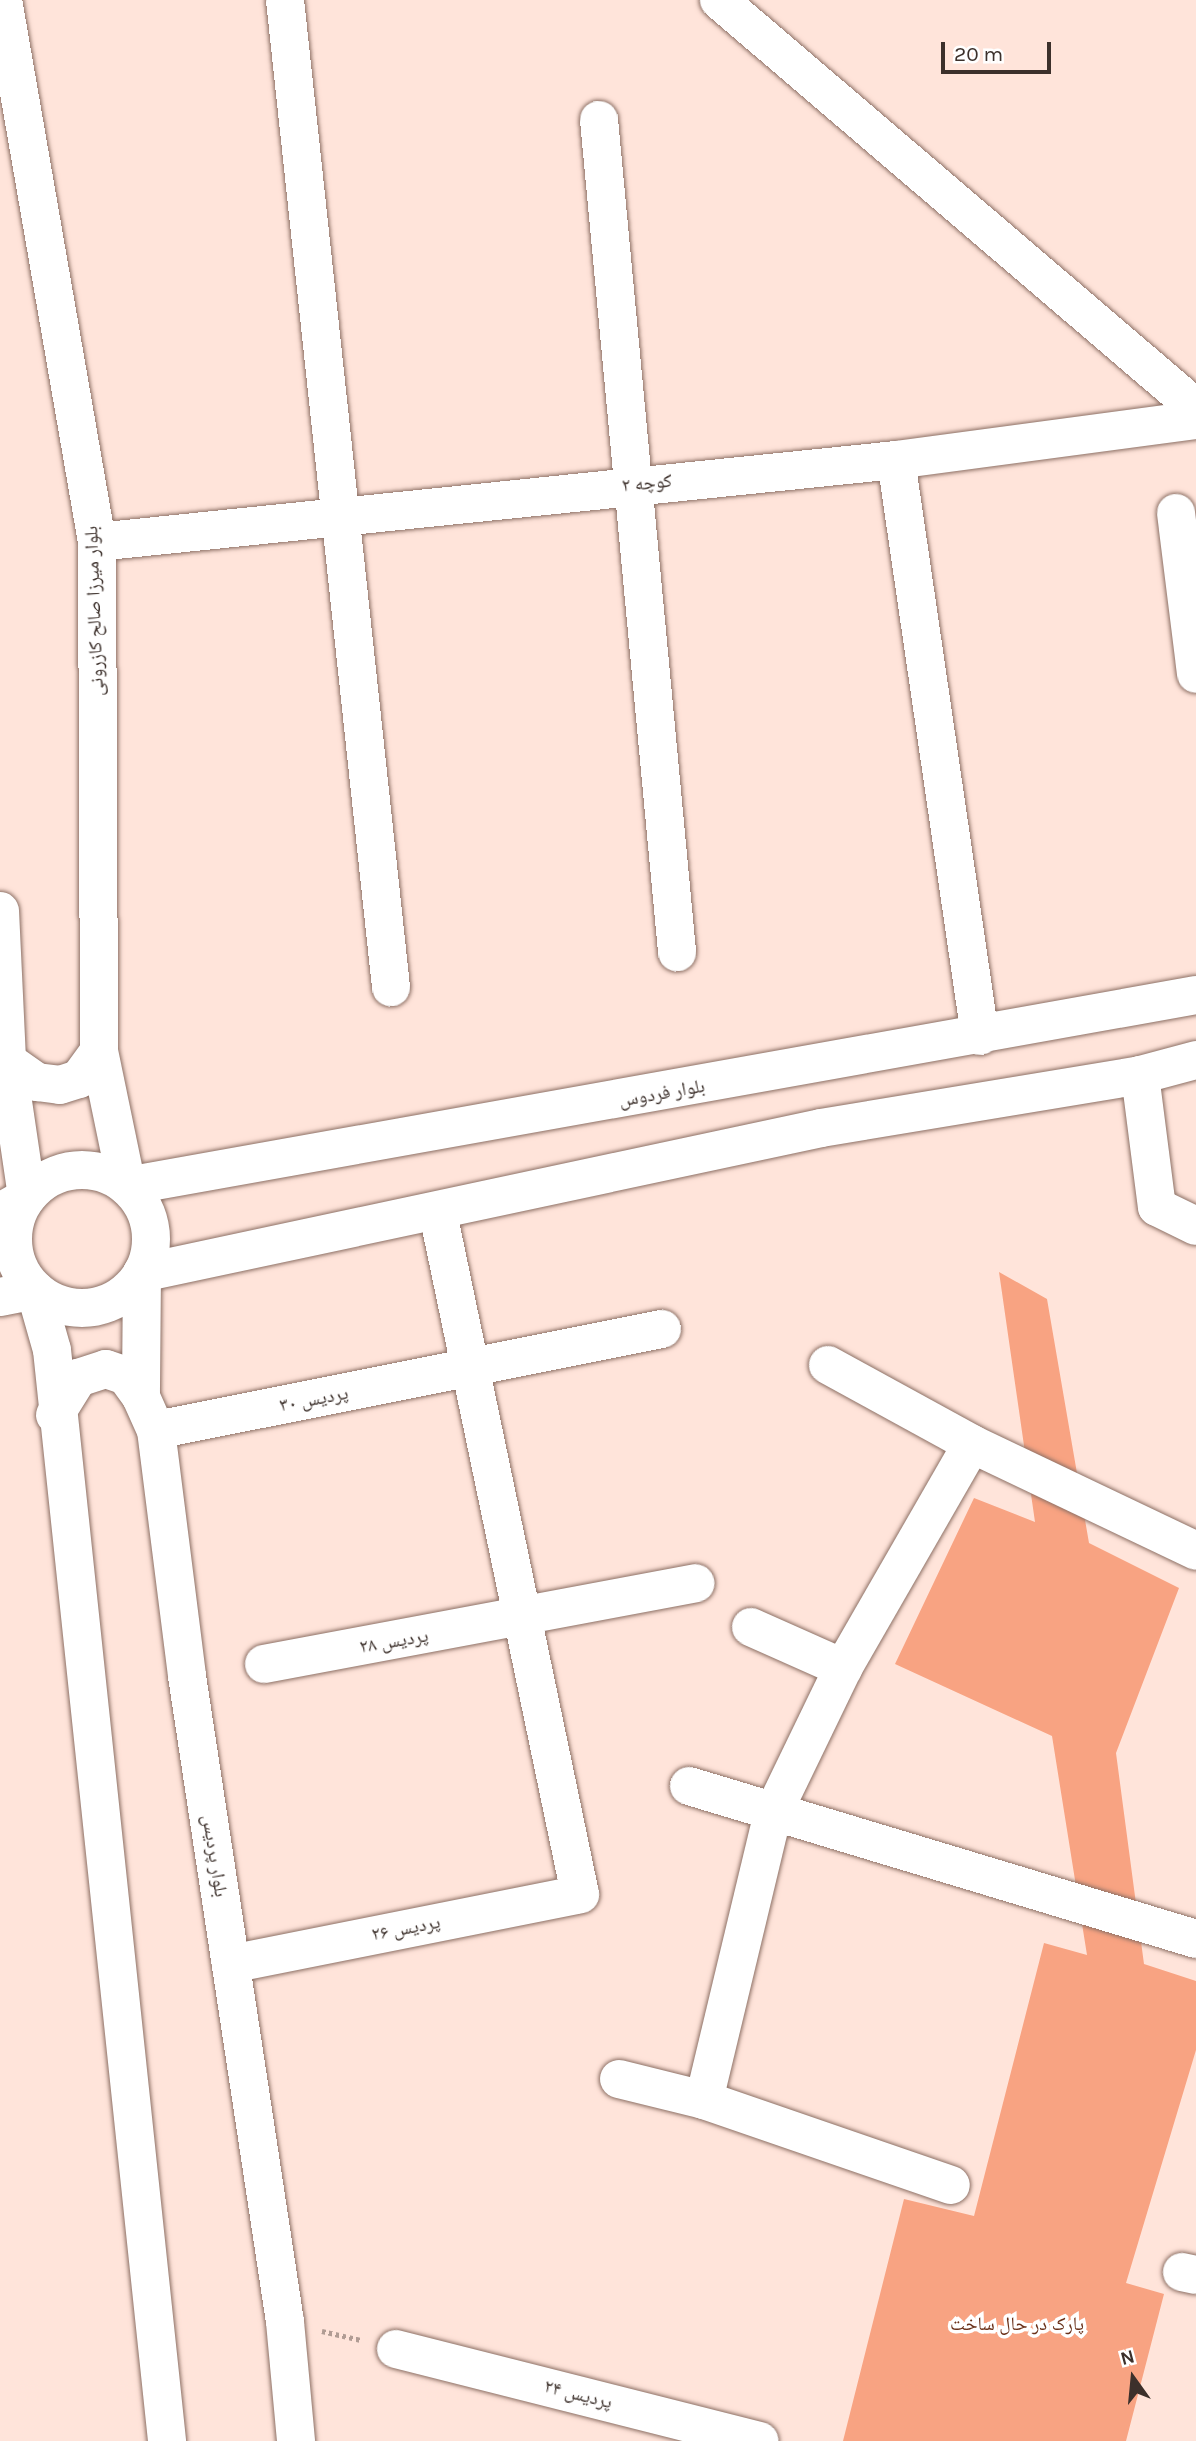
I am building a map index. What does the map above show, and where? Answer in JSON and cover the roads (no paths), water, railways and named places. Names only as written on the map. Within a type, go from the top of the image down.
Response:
[{"type":"street","name":"بلوار میرزا صالح کازرونی","points":[[3,0],[97,542],[99,1051],[127,1186]]},
{"type":"street","points":[[285,0],[391,987]]},
{"type":"street","points":[[719,0],[1196,408]]},
{"type":"street","points":[[599,120],[629,485],[677,952]]},
{"type":"street","name":"کوچه ۲","points":[[97,542],[340,512],[896,460],[1196,420]]},
{"type":"street","points":[[896,460],[980,1036]]},
{"type":"street","points":[[1176,513],[1196,674]]},
{"type":"street","points":[[0,911],[14,1204],[13,1241],[21,1273],[18,1293],[52,1350],[55,1415],[167,2441]]},
{"type":"street","name":"بلوار فردوس","points":[[127,1186],[812,1068],[1196,995]]},
{"type":"street","points":[[7,1061],[37,1082],[60,1085],[79,1079],[99,1051]]},
{"type":"street","points":[[18,1293],[60,1304],[89,1307],[116,1299],[142,1273],[438,1213],[821,1128],[1140,1075],[1196,1060]]},
{"type":"street","points":[[812,1068],[821,1128]]},
{"type":"street","points":[[1140,1075],[1157,1207],[1196,1226]]},
{"type":"street","points":[[14,1204],[65,1172],[97,1171],[127,1186],[150,1225],[142,1273]]},
{"type":"street","points":[[438,1213],[523,1619]]},
{"type":"street","name":"بلوار پردیس","points":[[142,1273],[149,1413],[285,2322],[296,2441]]},
{"type":"street","name":"پردیس ۳۰","points":[[149,1413],[471,1369],[662,1329]]},
{"type":"street","points":[[828,1365],[972,1444],[1196,1550]]},
{"type":"street","points":[[55,1415],[78,1378],[106,1369],[126,1376],[149,1413]]},
{"type":"street","points":[[704,2100],[772,1813],[843,1668],[972,1444]]},
{"type":"street","name":"پردیس ۲۸","points":[[264,1664],[523,1619],[695,1583]]},
{"type":"street","name":"پردیس ۲۶","points":[[231,1964],[580,1894],[523,1619]]},
{"type":"street","points":[[751,1627],[843,1668]]},
{"type":"street","points":[[689,1786],[1196,1939]]},
{"type":"street","points":[[619,2079],[704,2100],[951,2185]]},
{"type":"street","name":"پردیس ۲۴","points":[[396,2349],[705,2434],[760,2441]]},
{"type":"park label","name":"پارک در حال ساخت","points":[[1017,2325]]}]
